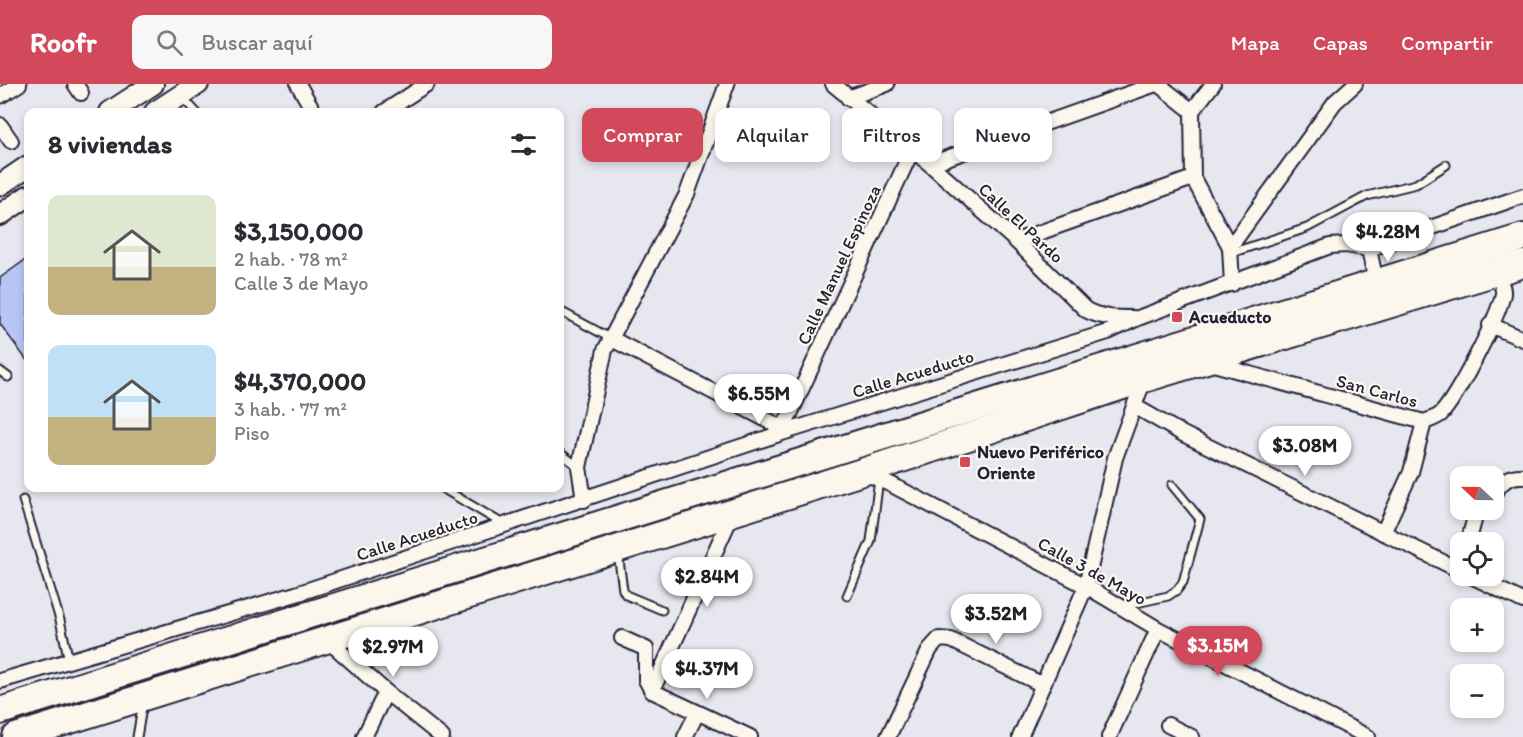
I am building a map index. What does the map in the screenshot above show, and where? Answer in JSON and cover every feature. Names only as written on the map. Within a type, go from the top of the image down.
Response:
[{"type":"highway","points":[[0,711],[298,606],[1523,237]]},
{"type":"highway","points":[[16,737],[733,512],[870,476],[1144,379],[1523,264]]},
{"type":"street","points":[[0,96],[19,84]]},
{"type":"street","points":[[116,108],[153,84]]},
{"type":"street","points":[[161,108],[198,84]]},
{"type":"street","points":[[298,84],[312,108]]},
{"type":"street","points":[[390,108],[427,84]]},
{"type":"street","points":[[584,500],[579,467],[605,350],[687,194],[727,84]]},
{"type":"street","name":"Calle El Pardo","points":[[832,84],[860,108]]},
{"type":"street","points":[[848,98],[887,84]]},
{"type":"street","points":[[930,164],[1157,84],[1192,111]]},
{"type":"street","points":[[1213,84],[1192,111],[1193,178],[1231,250],[1232,284]]},
{"type":"street","points":[[1231,250],[1335,102],[1355,84]]},
{"type":"street","points":[[0,126],[10,141]]},
{"type":"street","name":"Calle Manuel Espinoza","points":[[785,430],[907,162]]},
{"type":"street","name":"Calle El Pardo","points":[[927,162],[1016,241],[1086,310],[1095,315],[1111,318],[1138,318]]},
{"type":"street","points":[[0,185],[24,169]]},
{"type":"street","points":[[1016,241],[1193,178]]},
{"type":"street","name":"Calle Acueducto","points":[[0,681],[69,661],[298,606],[505,526],[785,430],[1108,333],[1138,318],[1330,246],[1346,245],[1369,249],[1523,196]]},
{"type":"street","points":[[0,215],[24,199]]},
{"type":"street","points":[[1369,249],[1376,282]]},
{"type":"street","name":"San Carlos","points":[[1205,362],[1424,422],[1439,416],[1452,399],[1490,325],[1503,287],[1496,272]]},
{"type":"street","points":[[1490,325],[1523,339]]},
{"type":"street","points":[[610,339],[785,430]]},
{"type":"street","points":[[1020,737],[1086,586],[1115,458],[1136,407],[1144,379]]},
{"type":"street","points":[[1136,407],[1184,434],[1450,565]]},
{"type":"street","points":[[1383,533],[1411,472],[1424,422]]},
{"type":"street","points":[[1504,480],[1515,475],[1523,476]]},
{"type":"street","name":"Calle 3 de Mayo","points":[[870,476],[1086,586],[1158,629],[1368,737]]},
{"type":"street","points":[[652,691],[733,512]]},
{"type":"street","points":[[1492,586],[1523,602]]},
{"type":"street","points":[[1109,737],[1158,629]]},
{"type":"street","points":[[622,638],[646,649],[646,680],[652,691],[750,737]]},
{"type":"street","points":[[325,639],[442,737]]},
{"type":"street","points":[[888,737],[930,649],[939,639],[951,640],[1043,685]]},
{"type":"street","points":[[364,737],[386,692]]},
{"type":"street","points":[[686,737],[697,713]]},
{"type":"street","points":[[1168,725],[1192,737]]},
{"type":"lane","points":[[181,95],[192,108]]},
{"type":"lane","points":[[1231,250],[1307,228],[1367,196],[1386,194],[1416,184],[1446,165]]},
{"type":"lane","points":[[564,313],[610,339]]},
{"type":"lane","points":[[0,371],[8,376]]},
{"type":"lane","points":[[564,456],[579,467]]},
{"type":"lane","points":[[847,596],[871,541],[870,476]]},
{"type":"lane","points":[[1121,607],[1168,596],[1183,582],[1200,519],[1172,485]]},
{"type":"lane","points":[[449,492],[505,526]]},
{"type":"lane","points":[[23,500],[60,620],[69,661]]},
{"type":"lane","points":[[618,548],[623,590],[626,595],[662,609]]},
{"type":"lane","points":[[137,737],[143,696]]},
{"type":"building","points":[[24,261],[24,357],[0,324],[0,278]]},
{"type":"place","name":"Acueducto","points":[[1177,317]]},
{"type":"place","name":"Nuevo Periférico Oriente","points":[[965,462]]}]
